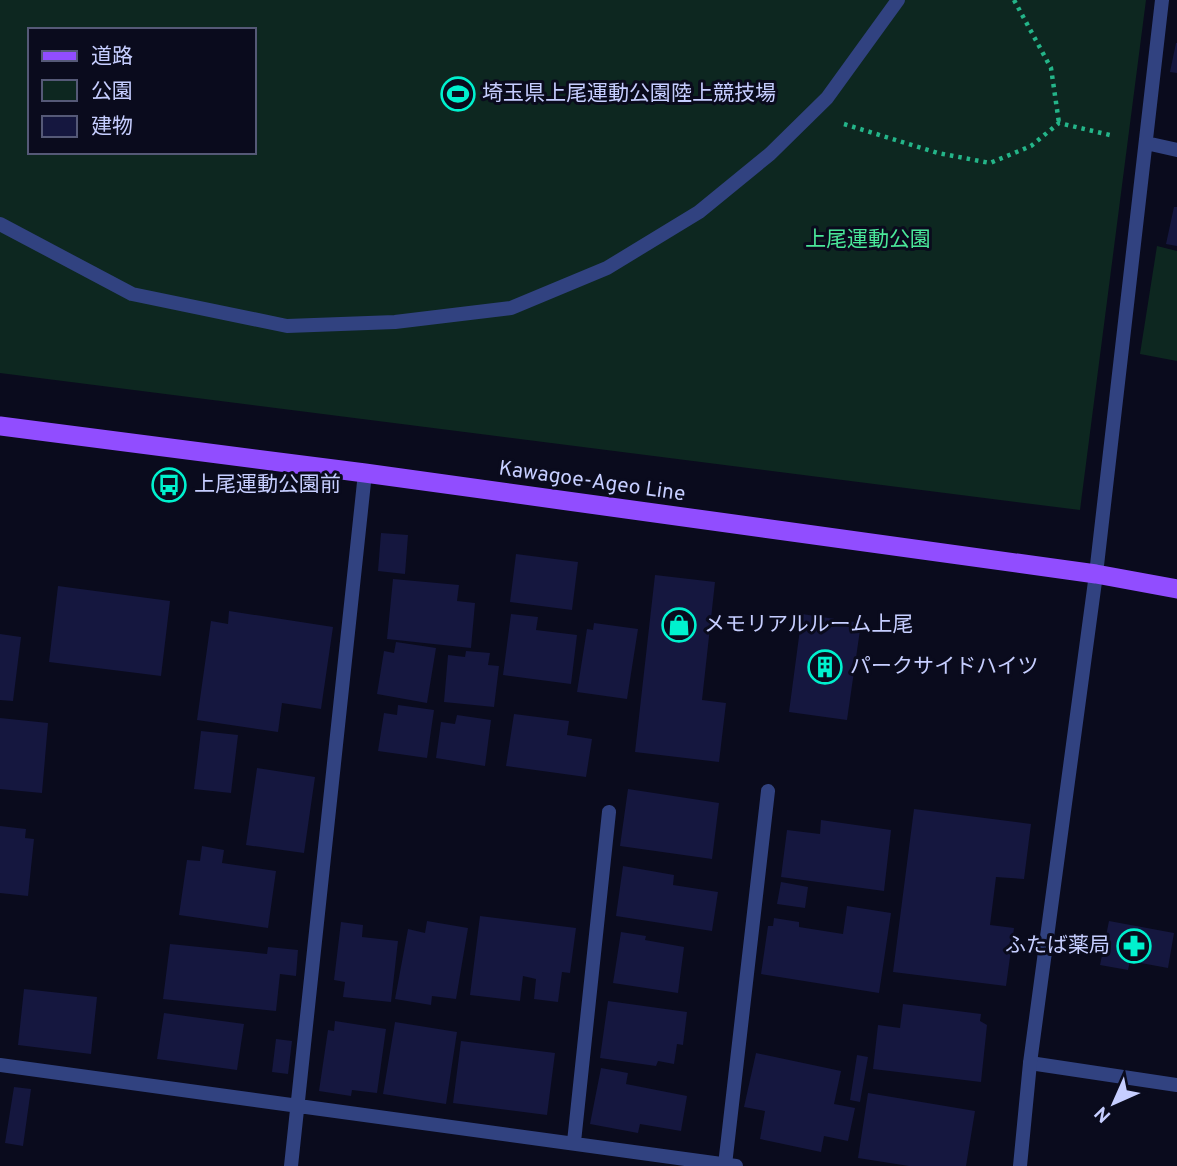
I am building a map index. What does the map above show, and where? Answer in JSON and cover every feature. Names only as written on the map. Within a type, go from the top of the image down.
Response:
[{"type":"main road","name":"Kawagoe-Ageo Line","points":[[0,426],[365,473],[1096,574],[1177,589]]},
{"type":"street","points":[[0,224],[132,294],[287,326],[395,322],[511,308],[607,268],[699,212],[770,154],[827,98],[898,0]]},
{"type":"street","points":[[1020,1166],[1030,1063],[1096,574],[1162,0]]},
{"type":"street","points":[[1146,143],[1177,150]]},
{"type":"street","points":[[291,1166],[365,473]]},
{"type":"street","points":[[0,1065],[574,1142],[653,1160],[730,1165],[768,791]]},
{"type":"street","points":[[574,1142],[609,812]]},
{"type":"street","points":[[1030,1063],[1177,1085]]},
{"type":"path","points":[[1014,0],[1051,68],[1059,123]]},
{"type":"path","points":[[811,115],[889,136],[938,153],[990,163],[1031,146],[1059,123]]},
{"type":"path","points":[[1059,123],[1146,143]]},
{"type":"green space","name":"上尾運動公園","points":[[0,0],[1146,0],[1080,510],[0,373]]},
{"type":"green space","points":[[1157,246],[1177,251],[1177,361],[1140,354]]},
{"type":"building","points":[[1177,43],[1177,73],[1170,72]]},
{"type":"building","points":[[1174,207],[1177,207],[1177,246],[1166,244]]},
{"type":"building","points":[[381,533],[408,535],[405,574],[378,571]]},
{"type":"building","points":[[516,554],[578,562],[572,610],[510,602]]},
{"type":"building","points":[[655,575],[715,582],[702,700],[726,703],[719,762],[635,752]]},
{"type":"building","points":[[393,579],[459,585],[457,601],[475,603],[471,648],[387,639]]},
{"type":"building","points":[[58,586],[170,601],[161,676],[49,662]]},
{"type":"building","points":[[229,611],[333,627],[321,709],[282,703],[278,732],[197,720],[211,621],[228,624]]},
{"type":"building","points":[[511,614],[538,617],[536,630],[577,635],[571,684],[503,675]]},
{"type":"building","name":"パークサイドハイツ","points":[[802,614],[861,623],[847,720],[789,712]]},
{"type":"building","points":[[594,623],[638,629],[627,699],[577,692],[587,629],[593,630]]},
{"type":"building","points":[[0,634],[21,637],[13,701],[0,700]]},
{"type":"building","points":[[396,642],[436,648],[427,703],[377,694],[384,651],[394,653]]},
{"type":"building","points":[[466,651],[490,653],[488,665],[499,666],[494,707],[444,702],[448,655],[465,657]]},
{"type":"building","points":[[398,705],[434,710],[427,758],[378,751],[384,713],[397,715]]},
{"type":"building","points":[[514,714],[569,721],[567,735],[592,739],[586,777],[506,766]]},
{"type":"building","points":[[457,715],[491,720],[485,766],[436,758],[441,722],[455,724]]},
{"type":"building","points":[[0,718],[48,723],[42,793],[0,789]]},
{"type":"building","points":[[201,731],[238,735],[231,793],[194,789]]},
{"type":"building","points":[[257,768],[315,777],[304,853],[246,845]]},
{"type":"building","points":[[628,789],[719,803],[712,859],[620,846]]},
{"type":"building","points":[[914,809],[1031,824],[1024,879],[996,877],[990,925],[1014,928],[1006,986],[893,972]]},
{"type":"building","points":[[821,820],[891,830],[884,891],[781,877],[787,830],[820,834]]},
{"type":"building","points":[[0,826],[26,829],[25,838],[34,839],[28,896],[0,893]]},
{"type":"building","points":[[202,846],[224,850],[222,863],[276,871],[268,928],[179,915],[187,860],[200,861]]},
{"type":"building","points":[[623,866],[674,875],[673,885],[718,892],[712,931],[616,916]]},
{"type":"building","points":[[781,882],[808,887],[805,908],[777,904]]},
{"type":"building","points":[[847,906],[891,913],[879,993],[761,974],[768,926],[773,926],[774,918],[799,922],[799,927],[843,934]]},
{"type":"building","points":[[480,916],[576,928],[570,973],[562,972],[558,1002],[534,999],[536,979],[523,976],[520,1001],[470,995]]},
{"type":"building","points":[[427,921],[468,928],[456,999],[432,996],[431,1005],[395,999],[408,929],[425,933]]},
{"type":"building","points":[[1109,921],[1174,933],[1168,968],[1130,961],[1128,970],[1100,965]]},
{"type":"building","points":[[341,922],[363,925],[362,937],[398,941],[391,1002],[343,997],[345,982],[334,980]]},
{"type":"building","points":[[621,932],[646,936],[645,940],[684,947],[678,993],[613,983]]},
{"type":"building","points":[[170,944],[267,954],[268,947],[298,950],[296,976],[280,974],[276,1011],[163,999]]},
{"type":"building","points":[[24,989],[97,997],[91,1054],[18,1045]]},
{"type":"building","points":[[608,1001],[687,1012],[683,1045],[677,1044],[674,1064],[658,1061],[656,1066],[600,1058]]},
{"type":"building","points":[[903,1004],[981,1014],[980,1021],[987,1025],[981,1082],[873,1069],[878,1025],[900,1028]]},
{"type":"building","points":[[164,1013],[244,1024],[237,1070],[157,1059]]},
{"type":"building","points":[[335,1021],[386,1029],[377,1093],[352,1090],[351,1096],[319,1091],[328,1030],[334,1031]]},
{"type":"building","points":[[395,1022],[457,1032],[446,1104],[383,1094]]},
{"type":"building","points":[[276,1039],[292,1041],[288,1074],[272,1072]]},
{"type":"building","points":[[461,1041],[555,1053],[547,1115],[453,1103]]},
{"type":"building","points":[[756,1053],[841,1071],[834,1104],[855,1108],[848,1141],[824,1136],[821,1152],[760,1139],[765,1111],[744,1107]]},
{"type":"building","points":[[857,1055],[868,1057],[860,1102],[850,1100]]},
{"type":"building","points":[[601,1068],[628,1073],[626,1084],[687,1096],[681,1131],[640,1124],[638,1133],[590,1124]]},
{"type":"building","points":[[14,1087],[31,1089],[23,1146],[5,1143]]},
{"type":"building","points":[[868,1093],[975,1111],[966,1166],[909,1166],[858,1158]]},
{"type":"place","name":"埼玉県上尾運動公園陸上競技場","points":[[458,94]]},
{"type":"place","name":"上尾運動公園前","points":[[169,485]]},
{"type":"place","name":"メモリアルルーム上尾","points":[[679,625]]},
{"type":"place","name":"パークサイドハイツ","points":[[825,667]]},
{"type":"place","name":"ふたば薬局","points":[[1134,946]]}]
